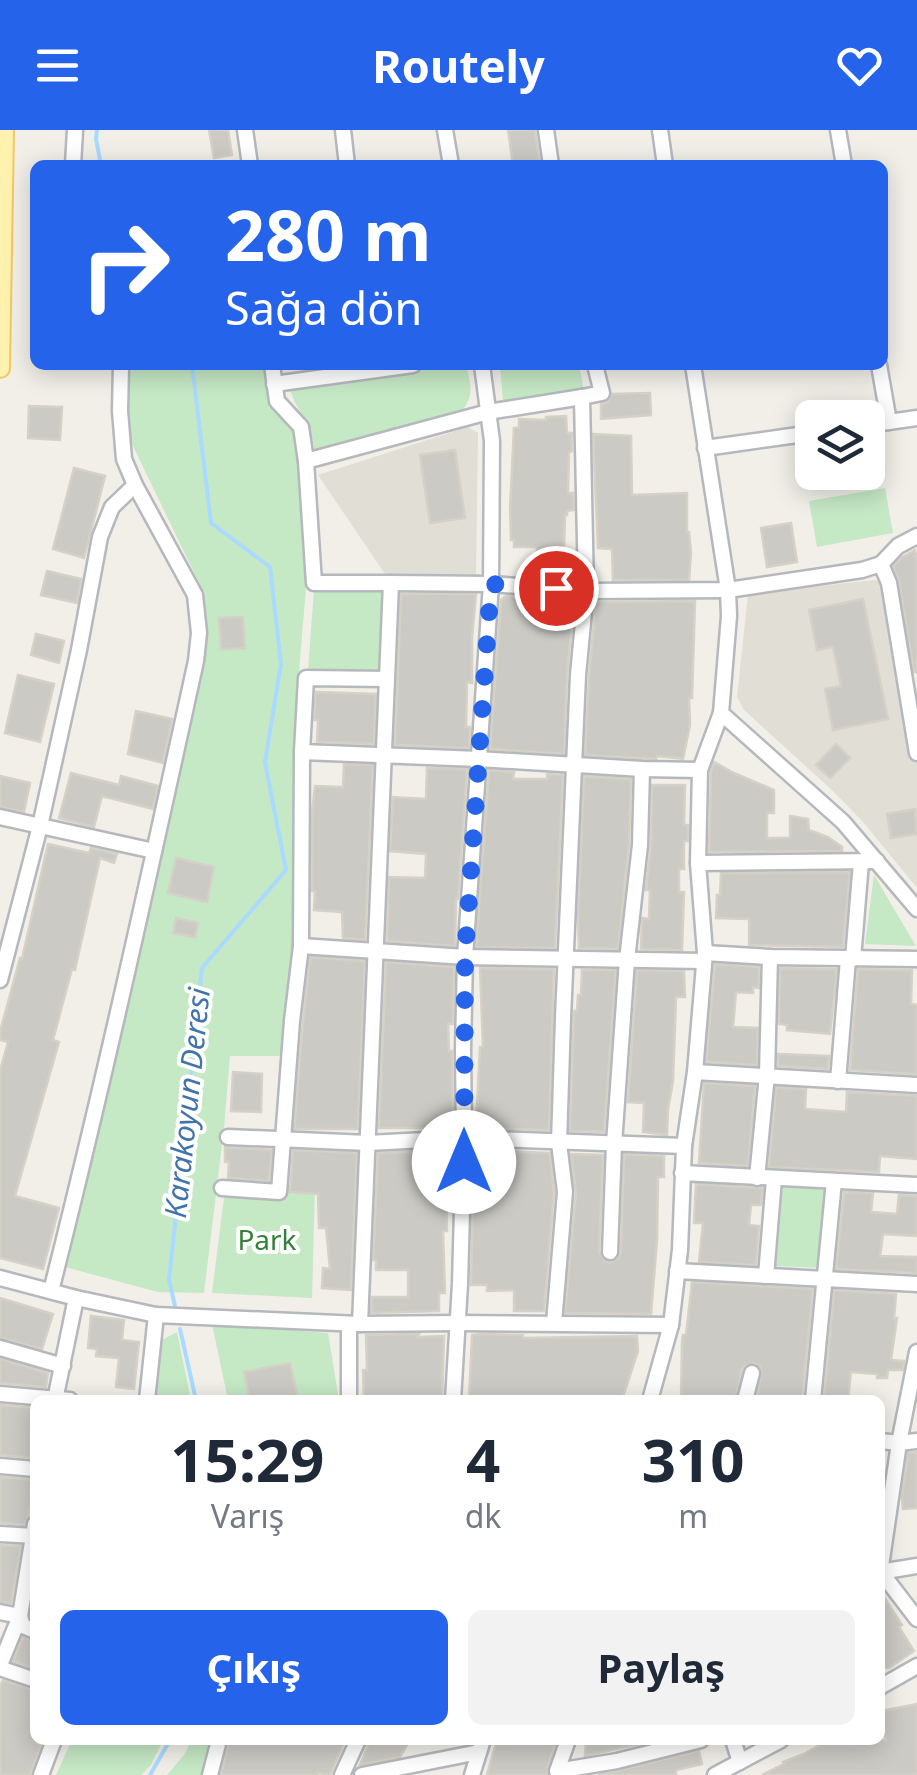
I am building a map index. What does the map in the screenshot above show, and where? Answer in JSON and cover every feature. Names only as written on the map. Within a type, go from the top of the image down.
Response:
[{"type":"main road","points":[[0,368],[4,130]]},
{"type":"street","points":[[74,160],[75,130]]},
{"type":"street","points":[[245,130],[249,160]]},
{"type":"street","points":[[343,130],[346,160]]},
{"type":"street","points":[[445,130],[450,160]]},
{"type":"street","points":[[546,130],[550,160]]},
{"type":"street","points":[[660,130],[663,160]]},
{"type":"street","points":[[838,130],[843,160]]},
{"type":"street","points":[[50,1291],[80,1177],[196,661],[195,595],[124,459],[120,370]]},
{"type":"street","points":[[273,370],[278,402],[301,427],[314,583],[491,584],[586,591],[728,590],[862,570],[881,564],[898,546],[917,536]]},
{"type":"street","points":[[274,384],[361,370]]},
{"type":"street","points":[[453,1395],[464,1138],[465,956],[491,584],[492,440],[483,370]]},
{"type":"street","points":[[306,462],[488,412],[602,392],[596,370]]},
{"type":"street","points":[[651,1395],[671,1325],[684,1146],[705,957],[698,863],[700,770],[720,713],[727,656],[728,590],[694,370]]},
{"type":"street","points":[[880,370],[888,422]]},
{"type":"street","points":[[554,1323],[565,1192],[559,1143],[578,675],[586,591],[582,397]]},
{"type":"street","points":[[885,422],[917,418]]},
{"type":"street","points":[[706,448],[795,435]]},
{"type":"street","points":[[0,980],[40,826],[100,537],[112,508],[135,485]]},
{"type":"street","points":[[881,564],[889,583],[917,753]]},
{"type":"street","points":[[349,1395],[368,1143],[391,583]]},
{"type":"street","points":[[222,1188],[279,1192],[301,946],[306,678],[386,679]]},
{"type":"street","points":[[720,713],[842,822],[917,909]]},
{"type":"street","points":[[302,752],[700,770]]},
{"type":"street","points":[[610,1252],[614,1144],[640,844],[642,769]]},
{"type":"street","points":[[0,817],[154,850]]},
{"type":"street","points":[[698,863],[877,861]]},
{"type":"street","points":[[838,1081],[861,862]]},
{"type":"street","points":[[301,946],[627,960],[917,959]]},
{"type":"street","points":[[757,1178],[767,1075],[770,958]]},
{"type":"street","points":[[694,1072],[917,1085]]},
{"type":"street","points":[[228,1137],[368,1143],[464,1138],[684,1146]]},
{"type":"street","points":[[682,1173],[917,1185]]},
{"type":"street","points":[[766,1276],[774,1179]]},
{"type":"street","points":[[813,1395],[834,1181]]},
{"type":"street","points":[[677,1271],[917,1284]]},
{"type":"street","points":[[0,1278],[156,1315],[354,1324],[671,1325]]},
{"type":"street","points":[[56,1395],[76,1298]]},
{"type":"street","points":[[148,1395],[156,1315]]},
{"type":"street","points":[[0,1348],[63,1366]]},
{"type":"street","points":[[885,1538],[917,1352]]},
{"type":"street","points":[[746,1395],[752,1373]]},
{"type":"street","points":[[0,1394],[30,1397]]},
{"type":"street","points":[[885,1442],[917,1440]]},
{"type":"street","points":[[0,1466],[30,1469]]},
{"type":"street","points":[[0,1534],[30,1532]]},
{"type":"street","points":[[885,1571],[917,1566]]},
{"type":"street","points":[[885,1578],[917,1619]]},
{"type":"street","points":[[30,1591],[0,1666],[30,1678]]},
{"type":"street","points":[[0,1612],[20,1616]]},
{"type":"street","points":[[20,1616],[23,1626],[30,1629]]},
{"type":"street","points":[[885,1684],[917,1666]]},
{"type":"street","points":[[41,1775],[52,1745]]},
{"type":"street","points":[[210,1775],[218,1745]]},
{"type":"street","points":[[342,1775],[356,1745]]},
{"type":"street","points":[[555,1773],[566,1745]]},
{"type":"street","points":[[555,1773],[616,1761],[664,1745]]},
{"type":"street","points":[[735,1745],[740,1762]]},
{"type":"street","points":[[715,1775],[772,1745]]},
{"type":"street","points":[[362,1775],[481,1746]]},
{"type":"street","points":[[472,1775],[481,1746]]},
{"type":"shaded area","points":[[468,427],[478,433],[476,577],[391,583],[318,475]]},
{"type":"shaded area","points":[[881,581],[917,761],[917,888],[863,822],[744,710],[737,697],[748,594]]},
{"type":"green space","points":[[127,370],[265,370],[271,405],[293,429],[302,483],[307,576],[297,695],[294,784],[298,841],[292,968],[281,1056],[230,1056],[204,1293],[158,1292],[65,1267],[206,637],[201,587],[130,440]]},
{"type":"green space","points":[[421,370],[467,370],[470,383],[469,399],[463,409],[315,451],[309,426],[290,389]]},
{"type":"green space","points":[[500,370],[580,370],[584,391],[503,402]]},
{"type":"green space","points":[[885,488],[893,533],[817,547],[809,501]]},
{"type":"green space","points":[[314,589],[387,590],[382,671],[308,671]]},
{"type":"green space","points":[[874,875],[916,946],[865,944]]},
{"type":"green space","name":"Park","points":[[226,1182],[315,1187],[312,1298],[212,1293]]},
{"type":"green space","points":[[783,1187],[829,1189],[823,1268],[776,1266]]},
{"type":"green space","points":[[212,1324],[328,1333],[338,1395],[227,1395]]},
{"type":"green space","points":[[177,1332],[190,1395],[153,1395],[160,1341]]},
{"type":"green space","points":[[70,1745],[161,1745],[141,1775],[56,1775]]},
{"type":"green space","points":[[189,1745],[208,1745],[201,1775],[167,1775]]},
{"type":"building","points":[[209,130],[228,130],[232,155],[214,158]]},
{"type":"building","points":[[508,130],[535,130],[539,160],[512,160]]},
{"type":"building","points":[[650,393],[651,415],[601,419],[601,404],[612,394]]},
{"type":"building","points":[[29,406],[62,407],[60,440],[28,438]]},
{"type":"building","points":[[566,416],[567,433],[572,433],[568,493],[573,493],[574,510],[565,515],[564,551],[575,551],[575,580],[536,577],[537,547],[514,547],[511,540],[514,428],[519,428],[519,419]]},
{"type":"building","points":[[593,434],[631,436],[632,495],[687,493],[689,580],[613,580],[612,549],[598,548]]},
{"type":"building","points":[[455,450],[465,518],[430,523],[420,455]]},
{"type":"building","points":[[74,468],[105,476],[84,558],[53,549]]},
{"type":"building","points":[[791,523],[797,562],[767,567],[761,528]]},
{"type":"building","points":[[915,550],[917,561],[917,672],[893,566]]},
{"type":"building","points":[[47,571],[81,579],[77,603],[41,595]]},
{"type":"building","points":[[401,594],[476,594],[472,683],[467,682],[469,748],[395,745]]},
{"type":"building","points":[[506,596],[574,601],[564,754],[490,749],[501,600]]},
{"type":"building","points":[[863,599],[888,719],[833,730],[825,689],[841,686],[833,647],[817,650],[809,610]]},
{"type":"building","points":[[695,601],[690,725],[683,759],[585,755],[596,602]]},
{"type":"building","points":[[243,617],[245,648],[221,649],[219,618]]},
{"type":"building","points":[[36,634],[64,641],[59,663],[31,655]]},
{"type":"building","points":[[18,675],[54,684],[40,742],[5,733]]},
{"type":"building","points":[[316,692],[376,694],[374,744],[317,742]]},
{"type":"building","points":[[136,711],[172,719],[163,763],[128,754]]},
{"type":"building","points":[[836,744],[850,758],[830,778],[816,765]]},
{"type":"building","points":[[714,762],[774,790],[774,813],[767,813],[767,838],[790,838],[790,816],[808,819],[809,830],[828,837],[842,851],[709,852]]},
{"type":"building","points":[[344,764],[373,765],[365,940],[343,938],[342,912],[314,910],[315,786],[343,787]]},
{"type":"building","points":[[427,768],[467,769],[455,946],[387,941],[389,877],[425,878],[426,854],[390,851],[393,797],[426,799]]},
{"type":"building","points":[[489,770],[514,772],[513,779],[563,775],[555,948],[476,947]]},
{"type":"building","points":[[71,773],[119,785],[121,776],[158,786],[153,809],[102,796],[94,827],[59,818]]},
{"type":"building","points":[[0,776],[30,783],[24,812],[0,807]]},
{"type":"building","points":[[584,776],[631,779],[618,949],[579,948]]},
{"type":"building","points":[[652,785],[685,785],[684,825],[688,825],[688,841],[684,841],[684,869],[679,869],[679,892],[684,892],[682,950],[641,949],[642,918],[649,919],[650,890],[646,890]]},
{"type":"building","points":[[915,809],[917,834],[891,838],[887,814]]},
{"type":"building","points":[[48,844],[89,853],[91,848],[117,854],[114,863],[100,858],[75,970],[72,969],[53,1040],[59,1042],[15,1196],[59,1208],[43,1269],[0,1258],[0,1071],[8,1042],[0,1040],[0,1032],[22,959]]},
{"type":"building","points":[[176,858],[214,867],[207,902],[168,893]]},
{"type":"building","points":[[850,872],[843,947],[749,945],[749,919],[716,918],[721,873]]},
{"type":"building","points":[[176,918],[198,923],[195,937],[173,933]]},
{"type":"building","points":[[310,957],[365,961],[358,1129],[294,1129]]},
{"type":"building","points":[[386,962],[454,967],[453,1024],[448,1024],[453,1128],[379,1128]]},
{"type":"building","points":[[715,964],[759,967],[759,988],[753,987],[753,993],[736,992],[733,1027],[758,1028],[757,1065],[706,1062]]},
{"type":"building","points":[[480,968],[554,969],[549,1130],[480,1128],[476,1124],[483,1047]]},
{"type":"building","points":[[780,968],[837,969],[830,1034],[787,1030],[787,1025],[779,1024]]},
{"type":"building","points":[[858,969],[912,970],[911,1004],[917,1005],[917,1074],[850,1070]]},
{"type":"building","points":[[582,970],[616,970],[604,1132],[570,1131],[574,1011],[581,995]]},
{"type":"building","points":[[637,970],[684,971],[685,997],[676,997],[667,1135],[643,1132],[644,1103],[628,1102]]},
{"type":"building","points":[[778,1054],[829,1056],[828,1069],[778,1066]]},
{"type":"building","points":[[233,1072],[262,1074],[261,1112],[231,1111]]},
{"type":"building","points":[[704,1083],[755,1086],[748,1166],[699,1163]]},
{"type":"building","points":[[776,1087],[806,1089],[805,1109],[846,1112],[847,1092],[917,1096],[917,1159],[880,1156],[879,1172],[769,1167]]},
{"type":"building","points":[[225,1147],[272,1150],[269,1181],[228,1178]]},
{"type":"building","points":[[293,1150],[357,1153],[351,1290],[322,1288],[323,1268],[330,1269],[326,1228],[319,1228],[318,1194],[290,1192]]},
{"type":"building","points":[[448,1150],[447,1231],[443,1231],[445,1293],[439,1293],[439,1311],[371,1313],[372,1297],[408,1297],[408,1270],[376,1270],[373,1260],[378,1153]]},
{"type":"building","points":[[474,1150],[550,1153],[554,1192],[544,1311],[514,1311],[514,1290],[487,1291],[487,1285],[471,1285]]},
{"type":"building","points":[[571,1154],[603,1155],[599,1252],[611,1263],[621,1252],[624,1154],[664,1156],[664,1177],[658,1177],[651,1314],[565,1313],[576,1193]]},
{"type":"building","points":[[696,1184],[763,1188],[761,1205],[751,1205],[749,1225],[759,1226],[756,1265],[699,1262],[703,1223],[694,1223]]},
{"type":"building","points":[[844,1192],[873,1193],[871,1212],[897,1214],[899,1195],[917,1196],[917,1236],[883,1234],[880,1256],[917,1257],[917,1273],[836,1269]]},
{"type":"building","points":[[692,1282],[813,1289],[802,1395],[757,1395],[762,1371],[754,1363],[742,1369],[736,1395],[681,1395],[682,1342]]},
{"type":"building","points":[[834,1290],[896,1294],[891,1360],[904,1361],[903,1370],[888,1370],[887,1378],[851,1372],[849,1395],[824,1395]]},
{"type":"building","points":[[0,1298],[53,1314],[42,1349],[0,1338]]},
{"type":"building","points":[[91,1316],[124,1320],[122,1340],[139,1342],[134,1389],[116,1387],[119,1358],[96,1356],[97,1349],[88,1348]]},
{"type":"building","points":[[366,1335],[444,1336],[442,1395],[364,1395]]},
{"type":"building","points":[[472,1335],[637,1336],[638,1351],[624,1395],[469,1395]]},
{"type":"building","points":[[0,1359],[48,1373],[46,1387],[0,1383]]},
{"type":"building","points":[[290,1363],[297,1395],[249,1395],[244,1372]]},
{"type":"building","points":[[0,1405],[30,1408],[30,1458],[0,1455]]},
{"type":"building","points":[[917,1452],[917,1508],[903,1509],[908,1453]]},
{"type":"building","points":[[0,1477],[30,1480],[30,1505],[24,1525],[0,1523]]},
{"type":"building","points":[[0,1545],[21,1546],[11,1603],[0,1602]]},
{"type":"building","points":[[885,1599],[914,1651],[885,1668]]},
{"type":"building","points":[[23,1637],[30,1639],[30,1667],[13,1661]]},
{"type":"building","points":[[3,1680],[30,1688],[30,1745],[41,1745],[30,1775],[0,1775]]},
{"type":"building","points":[[917,1704],[917,1775],[762,1775],[820,1745],[885,1745],[885,1710]]},
{"type":"building","points":[[228,1745],[343,1745],[330,1775],[221,1775]]},
{"type":"building","points":[[368,1745],[407,1745],[400,1757],[360,1765]]},
{"type":"building","points":[[496,1745],[555,1745],[547,1775],[487,1775]]},
{"type":"building","points":[[586,1745],[634,1745],[585,1756]]},
{"type":"building","points":[[699,1751],[702,1764],[676,1770],[676,1775],[598,1775]]},
{"type":"waterway","name":"Karakoyun Deresi","points":[[97,130],[100,160]]},
{"type":"waterway","name":"Karakoyun Deresi","points":[[175,1306],[169,1280],[202,968],[286,870],[265,762],[281,664],[270,567],[211,523],[193,370]]},
{"type":"waterway","name":"Karakoyun Deresi","points":[[180,1329],[195,1395]]},
{"type":"waterway","name":"Karakoyun Deresi","points":[[150,1775],[167,1745]]},
{"type":"route","points":[[464,1162],[465,956],[491,584],[556,588]]}]
